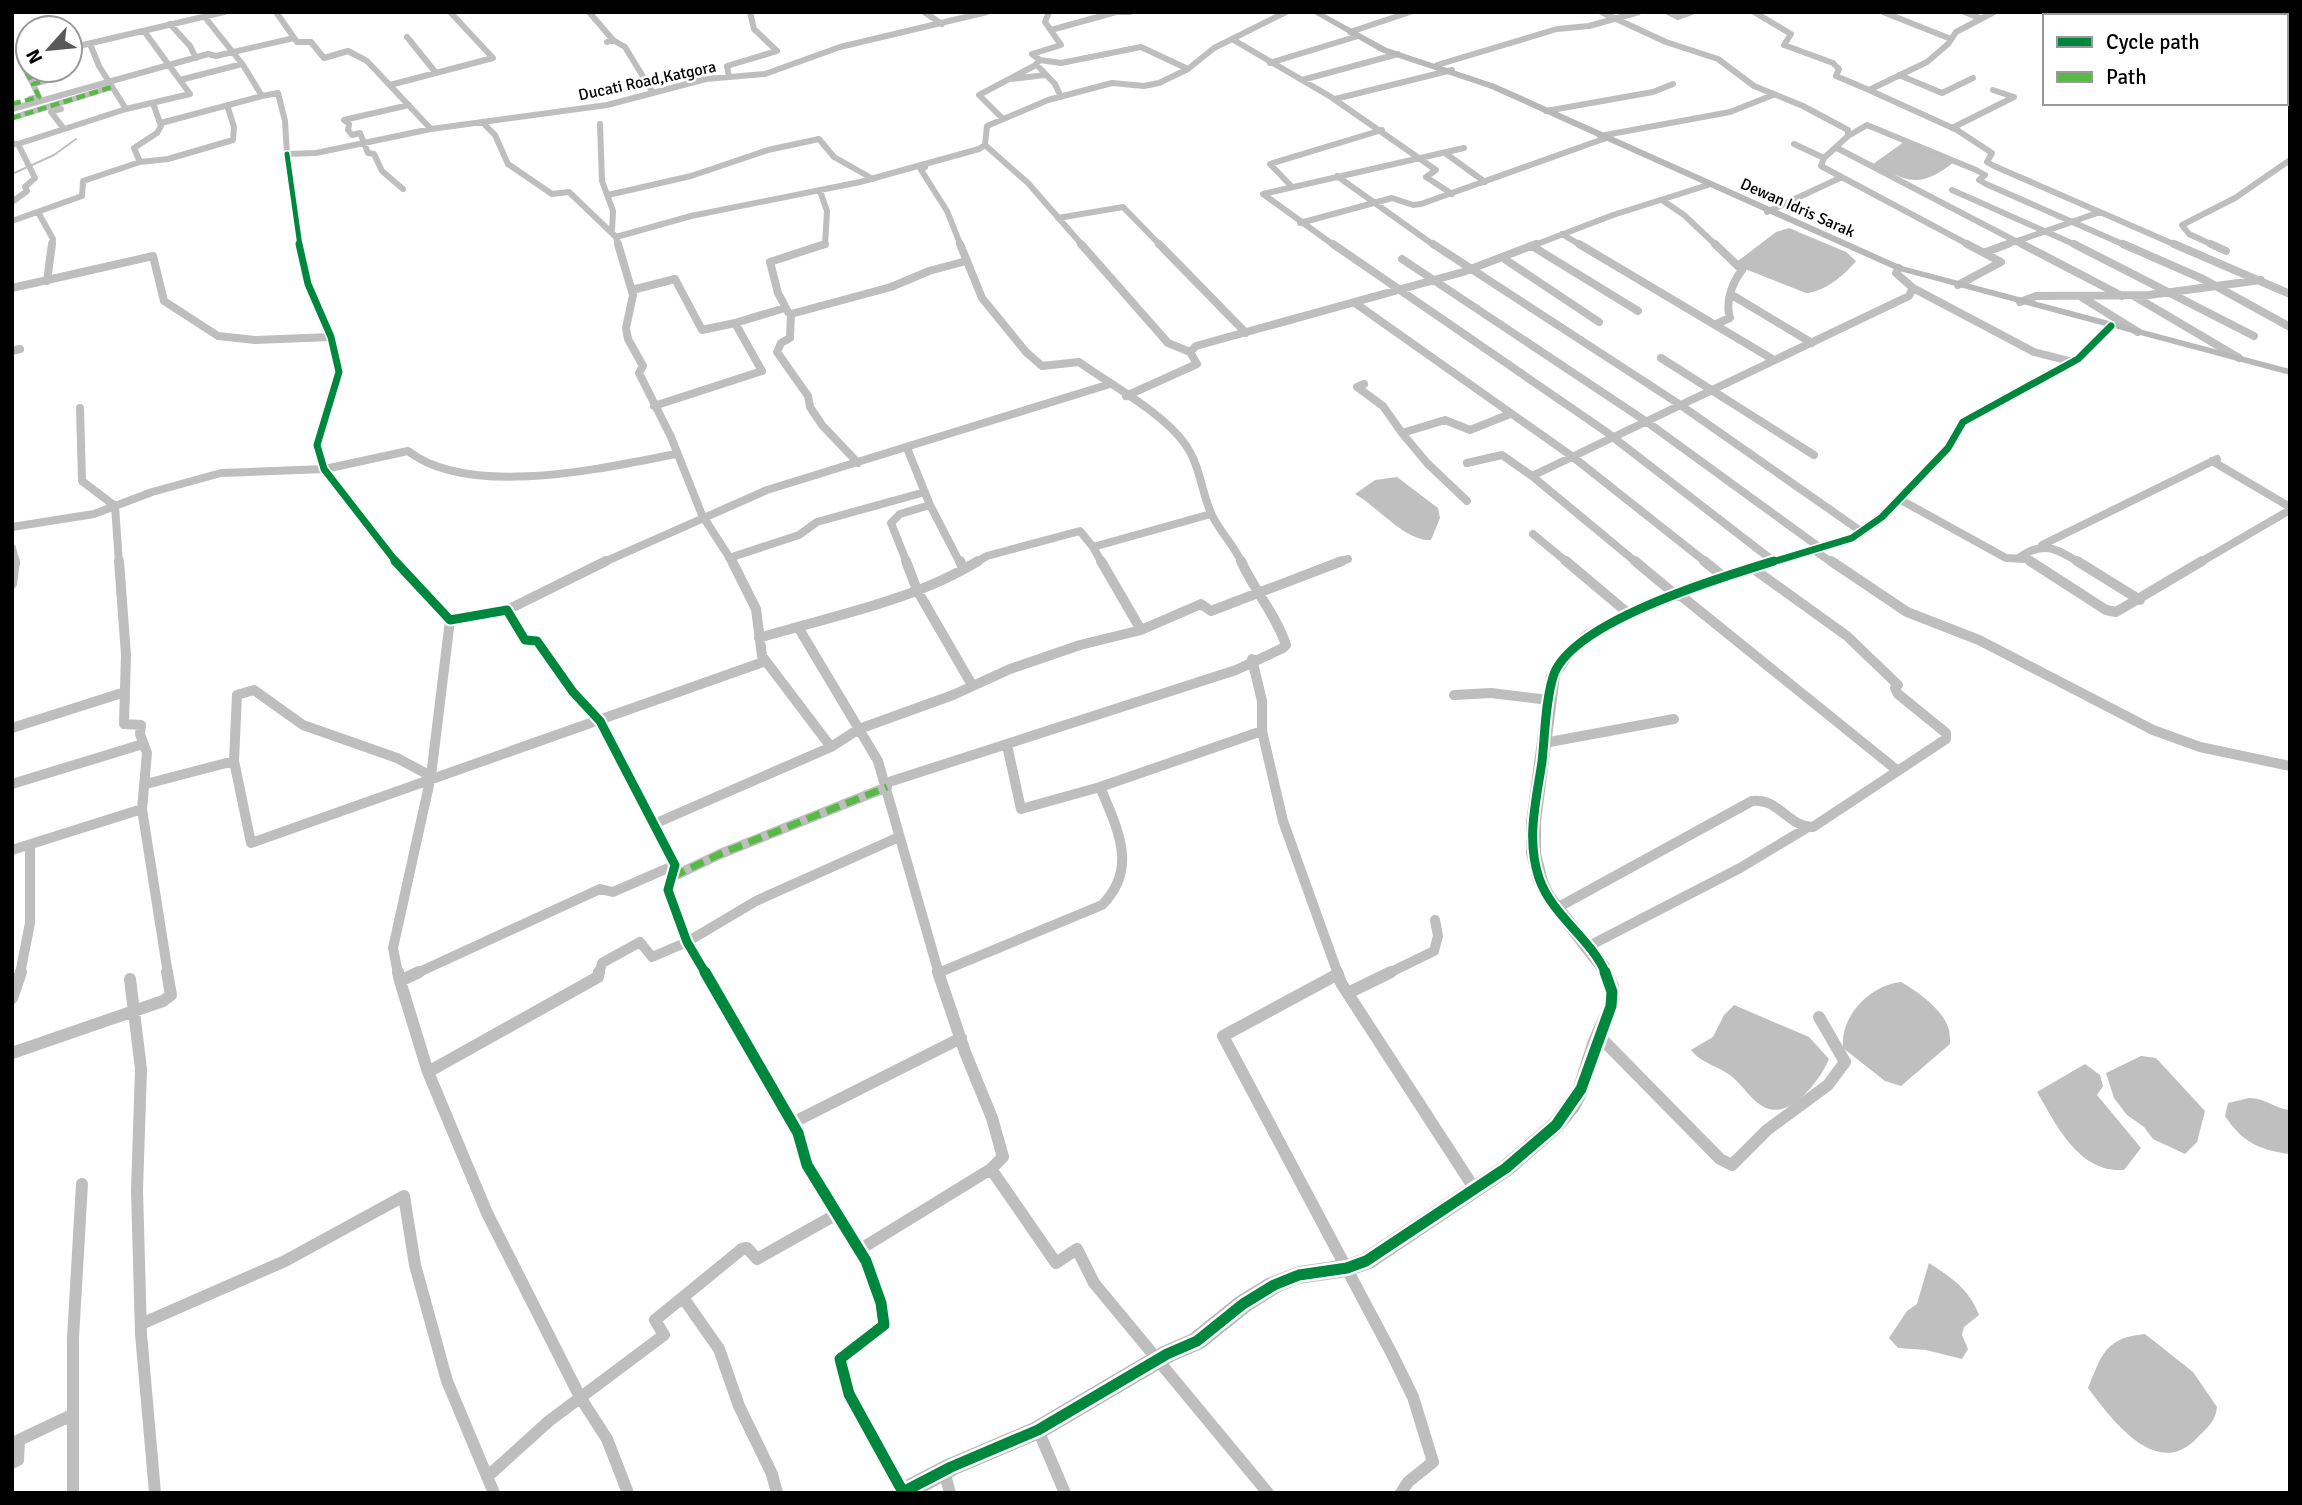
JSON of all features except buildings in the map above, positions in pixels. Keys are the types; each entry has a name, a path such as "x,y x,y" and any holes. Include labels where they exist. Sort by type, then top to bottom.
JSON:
{"street":[{"path":"84,45 170,24 192,15 204,16 224,12"},
{"path":"276,12 297,42 311,42 324,58 352,51 373,68 431,129"},
{"path":"390,85 493,58 456,22 450,12"},
{"path":"598,12 590,13 610,41 625,47 653,93"},
{"path":"729,77 727,66 776,51 754,29 750,12"},
{"path":"924,12 942,24"},
{"name":"Ducati Road,Katgora","path":"287,154 309,154 363,145 431,129 607,106 706,79 765,74 840,47 987,12"},
{"path":"1049,12 1045,22 1060,45 1032,54 1045,75 1058,88 1061,97"},
{"path":"1051,30 1117,12 1130,12"},
{"path":"985,145 987,126 1061,97 1112,82 1153,85 1188,68 1232,39 1286,12"},
{"name":"Dewan Idris Sarak","path":"1315,12 1398,54 1452,70 1899,268 2290,372"},
{"path":"1270,63 1410,12"},
{"path":"1601,12 1667,42 1718,59 1754,86 1850,132"},
{"path":"1437,65 1557,29 1616,19 1639,12"},
{"path":"1668,12 1678,17 1692,12"},
{"path":"1754,12 1791,34 1784,45 1833,63 1839,69 1836,76 1952,128 1992,153 1987,162 2290,293"},
{"path":"1883,12 1951,39"},
{"path":"1964,12 1980,18"},
{"path":"1868,90 1927,62 1956,32 1994,12"},
{"path":"204,16 242,64 262,96"},
{"path":"170,24 190,46 196,58"},
{"path":"12,202 27,191 25,187 34,178 15,144 126,108 190,94 157,45 144,31"},
{"path":"407,37 436,73"},
{"path":"64,130 51,112 168,64 294,38"},
{"path":"1232,39 1335,99 1382,131 1436,170 1426,177 1452,194"},
{"path":"90,44 126,108"},
{"path":"1003,119 979,95 1000,86 1008,78 1038,62 1061,63 1140,47 1188,68"},
{"path":"1302,80 1398,54"},
{"path":"180,80 242,64"},
{"path":"1335,99 1452,70"},
{"path":"1008,78 1017,80 1045,75"},
{"path":"1899,75 1942,93 1973,78"},
{"path":"12,106 40,97 33,84"},
{"path":"1546,111 1653,92 1673,84"},
{"path":"12,106 112,87"},
{"path":"12,118 112,87"},
{"path":"1952,128 2014,99 1993,90"},
{"path":"161,123 278,93 285,121 288,173 297,213 296,230 308,284 331,337 339,372 317,445 325,469 398,565 450,620"},
{"path":"1300,223 1396,198 1417,204 1452,194 1603,137 1730,112 1773,95"},
{"path":"141,162 134,148 157,133 161,123 153,103"},
{"path":"12,221 82,196 83,180 141,162 168,159 233,140 234,127 227,105"},
{"path":"403,189 382,171 374,154 368,153 363,145 360,133 352,135 348,130 349,124 344,120 409,105"},
{"path":"482,122 495,135 508,164 552,194 569,192 614,233 925,167 985,145"},
{"path":"600,124 603,181 613,211 614,233 632,290 626,328 628,339 643,366 639,373 702,515 730,558 756,609 766,661 831,747"},
{"path":"1958,285 2001,262 1821,166 1824,158 1838,148 1850,132 1867,125 1976,170 1984,175 1979,180 1986,184 2203,279 2211,286 2290,327"},
{"path":"1292,187 1270,163 1382,131"},
{"path":"608,195 691,176 768,150 819,139 834,157 873,179"},
{"path":"1794,144 1824,158"},
{"path":"985,145 1028,183 1168,343 1190,352 1197,364 1126,396"},
{"path":"1464,148 1263,194 1300,223 1613,437 1772,560"},
{"path":"1838,148 2122,296"},
{"path":"1445,153 1485,182"},
{"path":"2225,251 2189,234 2182,225 2235,198 2290,160"},
{"path":"672,877 720,854 887,785 1236,670 1252,660 1283,650 1286,645 1282,633 1257,596 1235,548 1211,514 1202,478 1185,444 1167,425 1079,362 1038,364 982,299 947,211 921,170 925,167"},
{"path":"1337,176 1469,270 1679,404 1862,531"},
{"path":"1768,212 1842,177"},
{"path":"1190,352 1196,346 1469,270 1562,234 1708,185"},
{"path":"1952,190 2174,293 2255,336"},
{"path":"820,191 827,211 825,246 770,262 785,308 791,314 790,338 781,343 777,352 807,396 810,407 822,425 858,463"},
{"path":"1662,200 1684,215 1742,270 1735,279 1727,308 1730,318 1716,324"},
{"path":"1058,218 1123,206 1245,333"},
{"path":"38,212 53,239 47,281"},
{"path":"1986,252 2099,212"},
{"path":"1562,234 1774,360"},
{"path":"1532,246 1638,311"},
{"path":"12,288 153,256 164,301 218,336 255,340 331,337"},
{"path":"1503,258 1599,321"},
{"path":"1402,259 1647,422 1907,612 2015,658 2153,730 2200,747 2290,766"},
{"path":"791,314 845,301 929,271 966,261"},
{"path":"1899,268 1896,273 1900,280 1913,288 2034,352 2073,362"},
{"path":"632,290 675,279 702,330 785,308"},
{"path":"2020,302 2036,296 2133,296 2174,293 2261,280"},
{"path":"1532,476 1909,296 1913,288"},
{"path":"1732,295 1812,343"},
{"path":"2133,296 2242,360"},
{"path":"2082,297 2142,334"},
{"path":"1355,303 1573,457 1724,577"},
{"path":"654,406 762,371 735,323"},
{"path":"508,610 525,640 537,641 573,692 600,721 676,865 668,890 687,942 792,1123 805,1163 859,1250 884,1306 884,1325 840,1359 840,1377 895,1470 902,1492 1038,1430 1197,1341 1243,1304 1274,1286 1299,1276 1348,1268 1366,1261 1506,1168 1550,1130 1573,1105 1612,1002 1611,985 1587,947 1555,909 1536,869 1532,845 1532,816 1553,675 1570,651 1589,634 1629,614 1751,567 1852,538 1899,499 1948,448 1963,422 2073,362 2111,326"},
{"path":"1661,358 1815,455"},
{"path":"1364,383 1357,387 1383,406 1427,463 1467,501"},
{"path":"450,620 508,610 702,515 767,490 1111,384"},
{"path":"12,1053 163,1001 171,995 142,809 147,753 140,734 141,725 124,724 126,655 115,506 82,481 80,408"},
{"path":"1402,433 1445,420 1471,430 1510,414"},
{"path":"907,448 930,505 963,568"},
{"path":"12,527 81,517 221,472 325,469 408,451 425,464 486,475 564,475 677,454"},
{"path":"1467,463 1496,454 1507,454 1793,689 1899,771"},
{"path":"1899,499 2006,558 2026,559 2106,610 2116,612 2290,509 2215,460 2019,558"},
{"path":"730,558 799,535 817,522 863,507 925,492"},
{"path":"930,505 900,514 891,523 916,590 972,685"},
{"path":"1093,547 1167,524 1211,514"},
{"path":"760,638 952,577 987,556 1080,531 1093,547 1141,630"},
{"path":"1533,534 1629,614"},
{"path":"2042,545 2053,547 2140,600"},
{"path":"12,548 16,565 12,584"},
{"path":"654,824 797,758 831,747 859,729 953,695 972,685 1080,645 1141,630 1201,604 1211,611 1257,596 1348,559"},
{"path":"1587,947 1740,868 1899,771 1946,738 1946,733 1898,694 1895,688 1898,685 1865,653 1751,567"},
{"path":"450,620 431,776 393,948 400,981 428,1072 487,1213 580,1397 607,1439 628,1493"},
{"path":"798,627 859,729 869,740 887,785 938,973 983,1101 1001,1137 1003,1157 991,1169 859,1250"},
{"path":"1252,660 1262,701 1262,731 1283,821 1338,974 1474,1188"},
{"path":"431,776 413,762 303,726 272,707 254,690 237,695 234,761 251,843 431,776 600,721 766,661"},
{"path":"12,728 125,692"},
{"path":"1454,695 1490,693 1549,700"},
{"path":"1544,743 1674,719"},
{"path":"1007,745 1021,809 1100,787 1262,731"},
{"path":"12,784 144,744"},
{"path":"146,784 234,761"},
{"path":"938,973 1102,905 1119,888 1124,876 1121,845 1100,787"},
{"path":"1555,909 1585,888 1678,842 1722,815 1759,800 1770,803 1805,829"},
{"path":"12,850 142,809"},
{"path":"428,1072 598,977 602,963 640,942 652,957 687,942 756,901 899,837"},
{"path":"12,998 23,966 32,880 30,845"},
{"path":"400,981 600,889 613,892 676,865"},
{"path":"1348,993 1434,951 1437,946 1438,927 1435,920"},
{"path":"1338,974 1223,1036 1266,1121 1348,1268 1413,1397 1433,1462 1408,1482 1401,1493"},
{"path":"130,979 141,1069 136,1190 141,1324 155,1493"},
{"path":"1598,1034 1720,1159 1732,1166 1745,1156 1766,1130 1802,1108 1836,1077 1845,1062 1819,1017"},
{"path":"792,1123 961,1038"},
{"path":"991,1169 1056,1263 1077,1249 1094,1283 1268,1493"},
{"path":"73,1493 72,1338 82,1184"},
{"path":"141,1324 285,1261 404,1195 415,1265 447,1381 494,1493"},
{"path":"487,1476 580,1397 664,1335 655,1320 742,1249 747,1248 757,1259 837,1214"},
{"path":"684,1299 719,1349 738,1406 772,1474 773,1491"},
{"path":"12,1463 18,1460 19,1440 72,1415"},
{"path":"1038,1430 1056,1478 1065,1493"},
{"path":"944,1471 950,1493"}],"shaded area":[{"path":"1904,142 1954,162 1932,176 1914,180 1873,164"},
{"path":"1789,228 1846,252 1856,261 1834,282 1820,290 1806,293 1745,269 1738,261 1776,232"},
{"path":"1397,477 1438,508 1440,518 1431,540 1402,530 1355,494 1375,480"},
{"path":"1901,982 1935,1007 1949,1029 1950,1044 1901,1086 1885,1081 1843,1048 1843,1036 1852,1013 1860,1004 1879,989"},
{"path":"1734,1005 1809,1037 1829,1059 1813,1085 1788,1107 1778,1110 1763,1107 1731,1076 1691,1050 1713,1037 1724,1015"},
{"path":"2141,1056 2156,1058 2205,1111 2197,1142 2185,1154 2153,1139 2144,1127 2127,1115 2114,1098 2106,1073"},
{"path":"2085,1064 2100,1075 2103,1086 2097,1095 2141,1148 2124,1170 2108,1169 2082,1156 2061,1132 2037,1092"},
{"path":"2249,1098 2290,1110 2290,1154 2260,1147 2231,1125 2225,1116 2228,1103"},
{"path":"1929,1263 1965,1291 1979,1315 1964,1327 1962,1335 1968,1349 1962,1359 1926,1350 1898,1348 1889,1338 1907,1311 1917,1304"},
{"path":"2145,1334 2193,1372 2217,1407 2210,1424 2182,1450 2166,1453 2151,1450 2136,1441 2122,1429 2088,1388 2102,1357 2113,1344 2121,1339"}],"waterway":[{"path":"12,174 54,155 76,139"}],"marked path":[{"path":"12,104 39,97 33,84"},
{"path":"12,118 112,87"},
{"path":"672,877 720,854 887,787"}],"cycle path":[{"path":"287,154 288,173 297,213 296,230 308,284 331,337 339,372 317,445 324,469 398,565 450,620 507,610 525,640 537,641 573,692 600,721 675,865 668,890 687,942 798,1133 807,1165 866,1261 875,1282 884,1325 840,1359 849,1394 903,1492"},
{"path":"901,1493 951,1467 1038,1430 1167,1354 1197,1341 1243,1304 1274,1285 1299,1275 1347,1268 1366,1261 1477,1189 1533,1147 1556,1125 1581,1089 1596,1040 1611,1006 1612,992 1604,968 1549,897 1535,864 1533,822 1553,675 1570,651 1589,634 1617,619 1729,575 1852,538 1882,517 1948,448 1963,422 2078,359 2111,326"}]}
